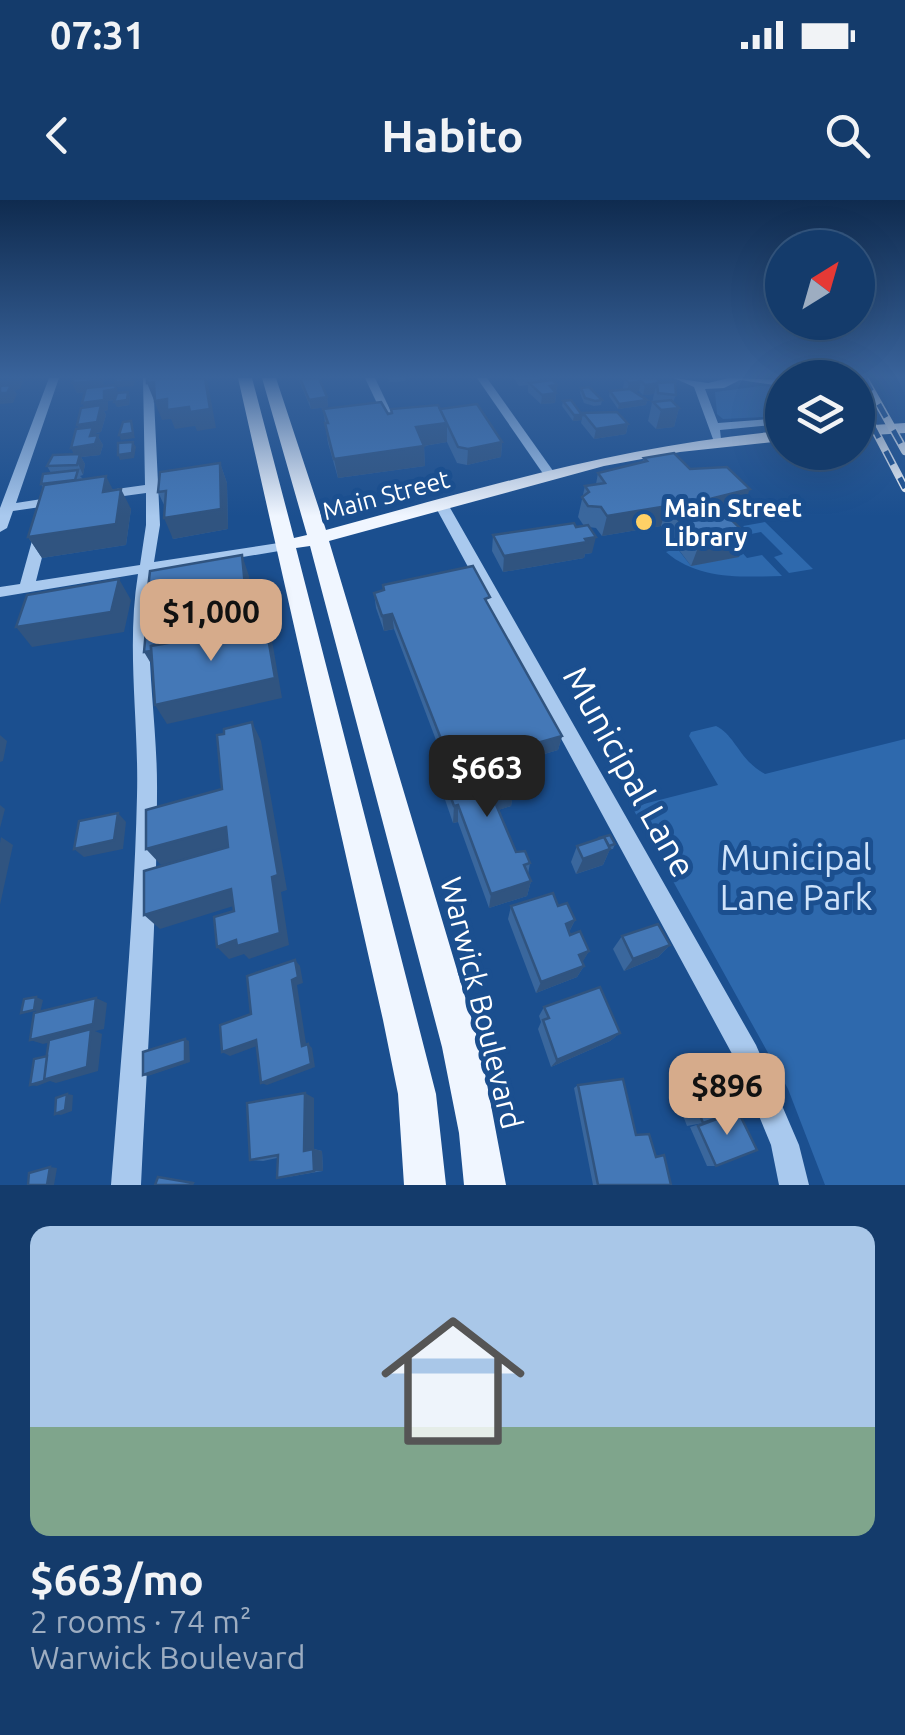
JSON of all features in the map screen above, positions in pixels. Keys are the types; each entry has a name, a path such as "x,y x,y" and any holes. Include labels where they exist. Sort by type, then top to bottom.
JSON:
{"main road":[{"path":"256,424 401,1020 417,1094 426,1185"},
{"name":"Warwick Boulevard","path":"283,424 462,1047 485,1185"},
{"path":"875,430 905,428"},
{"name":"Main Street","path":"285,546 550,474 716,435 765,436"}],"street":[{"path":"4,516 37,424"},
{"path":"126,1185 147,830 148,758 141,657 142,595 153,525 149,424"},
{"path":"515,424 550,474"},
{"path":"712,424 716,435 765,424"},
{"path":"94,496 151,488"},
{"path":"4,516 76,498"},
{"name":"Municipal Lane","path":"442,506 739,1039 785,1145 794,1185"},
{"path":"4,516 48,508 27,587"},
{"name":"Main Street","path":"0,592 285,546"}],"green space":[{"path":"765,522 813,569 789,573 774,557 783,554 761,532 751,534 743,526"},
{"path":"731,540 747,558 762,555 782,576 706,572 692,568 666,552 677,548 691,566"},
{"name":"Municipal Lane Park","path":"716,726 765,774 905,739 905,1185 825,1185 788,1089 632,807 718,785 689,736 691,732"}],"building":[{"path":"122,424 131,424 133,433 119,435"},
{"path":"325,424 440,424 416,427 424,446 334,459"},
{"path":"447,424 490,424 502,442 468,449 458,447"},
{"path":"592,424 628,424 596,429"},
{"path":"93,427 90,436 98,435 95,444 71,448 76,429"},
{"path":"133,442 132,453 118,455 118,443"},
{"path":"674,453 690,469 727,467 750,489 710,499 748,536 699,545 667,506 607,516 601,507 588,506 582,497 589,492 585,486 605,483 598,473"},
{"path":"80,454 77,465 47,466 53,455"},
{"path":"220,463 221,509 164,518 166,491 158,492 160,472"},
{"path":"78,470 75,480 41,484 43,474"},
{"path":"106,476 103,492 121,489 116,524 28,537 44,485"},
{"path":"574,523 576,527 588,525 596,537 585,539 587,542 504,556 493,535"},
{"path":"242,555 246,597 145,614 150,571"},
{"path":"473,566 490,597 485,599 562,736 452,767 392,614 382,616 374,593 384,590 383,585"},
{"path":"119,579 111,612 16,627 27,595"},
{"path":"261,600 268,630 266,626 151,646 151,651 144,652 147,619"},
{"path":"266,626 275,678 155,705 151,646"},
{"path":"252,722 278,875 272,877 280,933 237,946 236,940 217,947 214,917 234,911 231,889 144,915 144,871 228,847 226,827 146,849 146,810 222,789 217,735 224,734 224,729"},
{"path":"498,753 514,789 492,795 516,852 525,851 530,863 524,865 531,881 491,894 441,770"},
{"path":"118,813 114,840 74,849 79,821"},
{"path":"610,835 615,844 609,846 604,837 599,839 599,838"},
{"path":"604,837 610,849 583,859 577,846"},
{"path":"553,893 558,906 567,903 575,920 566,924 570,935 580,931 589,951 579,955 584,966 541,982 511,906"},
{"path":"658,924 670,945 633,959 622,936"},
{"path":"295,960 298,977 292,980 302,1046 308,1044 311,1064 261,1083 256,1040 222,1052 220,1025 251,1014 247,976"},
{"path":"600,987 620,1033 557,1060 543,1020 549,1018 544,1007"},
{"path":"36,997 34,1010 21,1013 24,999"},
{"path":"96,998 93,1024 30,1040 34,1013"},
{"path":"91,1029 87,1067 43,1080 49,1040"},
{"path":"185,1039 185,1061 143,1075 143,1052"},
{"path":"47,1056 44,1081 30,1085 34,1059"},
{"path":"623,1079 636,1135 649,1134 656,1157 664,1155 671,1185 598,1185 578,1085"},
{"path":"733,1082 746,1108 703,1123 692,1095"},
{"path":"305,1093 304,1151 313,1149 314,1171 277,1178 278,1155 250,1160 247,1103"},
{"path":"67,1094 65,1110 55,1114 56,1098"},
{"path":"738,1111 757,1150 716,1166 698,1126"},
{"path":"50,1167 47,1185 28,1185 29,1173"},
{"path":"158,1177 193,1183 155,1185"}],"railway":[{"path":"890,424 905,451"},
{"path":"875,431 905,488"}],"place":[{"name":"Main Street Library","path":"644,522"}]}
